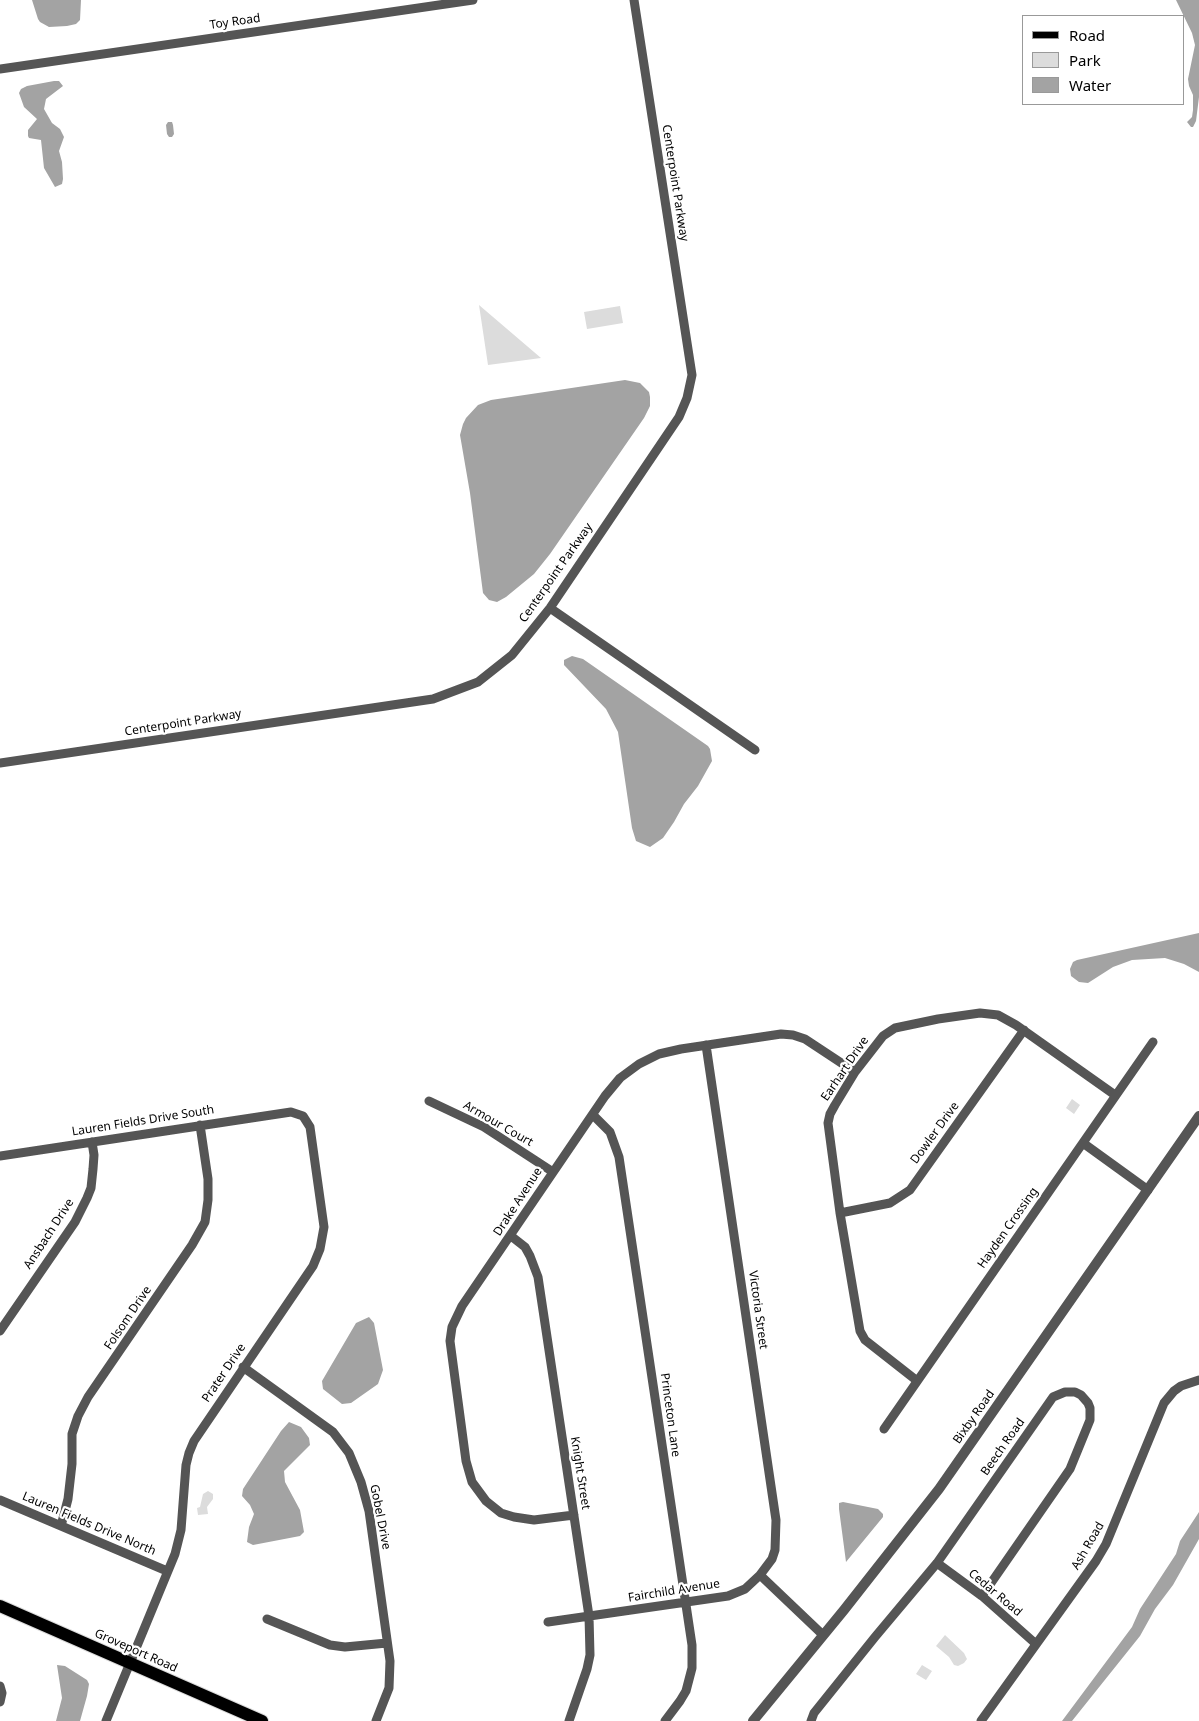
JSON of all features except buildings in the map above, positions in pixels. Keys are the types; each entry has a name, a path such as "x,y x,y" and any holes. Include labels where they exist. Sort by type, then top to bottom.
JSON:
{"main road":[{"name":"Groveport Road","path":"0,1606 262,1721"}],"street":[{"name":"Toy Road","path":"0,69 473,0"},
{"name":"Centerpoint Parkway","path":"0,763 433,699 470,687 487,676 512,654 550,608 679,417 687,398 692,375 634,0"},
{"path":"550,608 756,750"},
{"name":"Earhart Drive","path":"916,1380 865,1340 860,1331 840,1213 828,1123 830,1114 855,1072 888,1031 902,1026 980,1013 998,1015 1024,1030 1115,1095"},
{"name":"Dowler Drive","path":"840,1213 890,1203 910,1190 1024,1030"},
{"name":"Drake Avenue","path":"574,1515 534,1520 514,1518 501,1513 486,1501 472,1482 466,1461 450,1341 452,1327 462,1306 593,1114 620,1078 639,1064 659,1054 781,1034 805,1039 855,1072"},
{"name":"Hayden Crossing","path":"884,1429 916,1380 1153,1042"},
{"name":"Victoria Street","path":"706,1045 776,1520 775,1550 772,1559 760,1575"},
{"name":"Armour Court","path":"429,1101 484,1127 553,1172"},
{"name":"Lauren Fields Drive South","path":"0,1156 290,1112"},
{"name":"Prater Drive","path":"106,1721 175,1554 181,1530 188,1453 200,1430 313,1266 320,1249 324,1227 310,1127 303,1116 290,1112"},
{"name":"Princeton Lane","path":"593,1114 610,1132 619,1157 692,1645 692,1668 686,1691 665,1721"},
{"name":"Bixby Road","path":"753,1721 939,1489 1199,1116"},
{"name":"Folsom Drive","path":"61,1526 68,1499 72,1464 72,1434 78,1416 88,1397 192,1246 205,1222 208,1179 200,1125"},
{"name":"Ansbach Drive","path":"0,1331 75,1222 87,1198 91,1188 93,1169 94,1155 92,1142"},
{"path":"1083,1143 1148,1190"},
{"name":"Knight Street","path":"511,1236 525,1247 538,1276 590,1616 590,1655 569,1721"},
{"name":"Gobel Drive","path":"243,1366 333,1432 349,1453 356,1467 366,1497 390,1661 389,1688 376,1721"},
{"name":"Ash Road","path":"981,1721 1096,1561 1106,1544 1164,1403 1180,1386 1199,1380"},
{"name":"Beech Road","path":"811,1721 814,1713 937,1562 1053,1397 1065,1392 1075,1392 1081,1395 1088,1403 1091,1414 1070,1469 982,1596"},
{"name":"Lauren Fields Drive North","path":"0,1500 168,1571"},
{"name":"Cedar Road","path":"937,1562 982,1596 1036,1644"},
{"path":"760,1575 823,1635"},
{"name":"Fairchild Avenue","path":"548,1622 728,1596 745,1589 760,1575"},
{"path":"267,1619 314,1639 345,1648 387,1643"},
{"path":"0,1686 2,1693 0,1702"}],"green space":[{"path":"479,305 541,358 488,365"},
{"path":"620,306 623,323 587,329 584,312"},
{"path":"1072,1099 1080,1105 1074,1114 1066,1108"},
{"path":"208,1491 213,1494 213,1499 207,1507 208,1514 198,1515 197,1508 200,1507 203,1494"},
{"path":"945,1635 964,1653 967,1659 964,1663 958,1666 954,1665 949,1657 936,1646"},
{"path":"922,1665 932,1671 926,1680 916,1674"}],"water":[{"path":"32,0 81,0 80,20 76,24 49,27 38,19"},
{"path":"1176,0 1199,0 1199,97 1196,121 1193,127 1187,122 1192,117 1193,110 1193,95 1188,79 1195,45 1192,33"},
{"path":"59,81 63,86 46,99 44,109 52,123 60,129 64,137 59,151 63,179 62,184 55,187 44,168 41,140 29,138 28,136 28,130 37,119 24,107 19,93 21,89 27,86"},
{"path":"168,122 172,122 173,125 174,134 172,137 169,137 167,134 166,125"},
{"path":"625,380 640,383 649,392 650,406 644,418 550,554 534,574 506,597 497,602 489,600 483,593 470,493 460,435 466,418 478,405 491,400"},
{"path":"572,656 583,659 710,749 712,761 698,786 684,804 663,838 650,847 636,841 632,828 618,732 606,709 564,665 564,660"},
{"path":"1199,933 1199,972 1184,964 1165,958 1132,960 1113,967 1088,983 1079,982 1071,976 1070,969 1073,962 1077,960"},
{"path":"369,1317 374,1323 383,1370 378,1384 351,1403 342,1404 323,1389 322,1381 356,1323"},
{"path":"289,1422 301,1427 309,1438 310,1445 284,1471 285,1482 300,1510 304,1532 300,1536 253,1545 247,1542 249,1527 254,1514 250,1505 242,1496 243,1489 281,1431"},
{"path":"843,1502 878,1509 883,1514 883,1517 846,1562 839,1509 839,1503"},
{"path":"1199,1512 1199,1539 1173,1585 1155,1609 1140,1636 1072,1721 1062,1721 1132,1627 1140,1609 1176,1554 1180,1541"},
{"path":"57,1665 65,1666 87,1680 89,1684 80,1721 56,1721 62,1698"}]}
